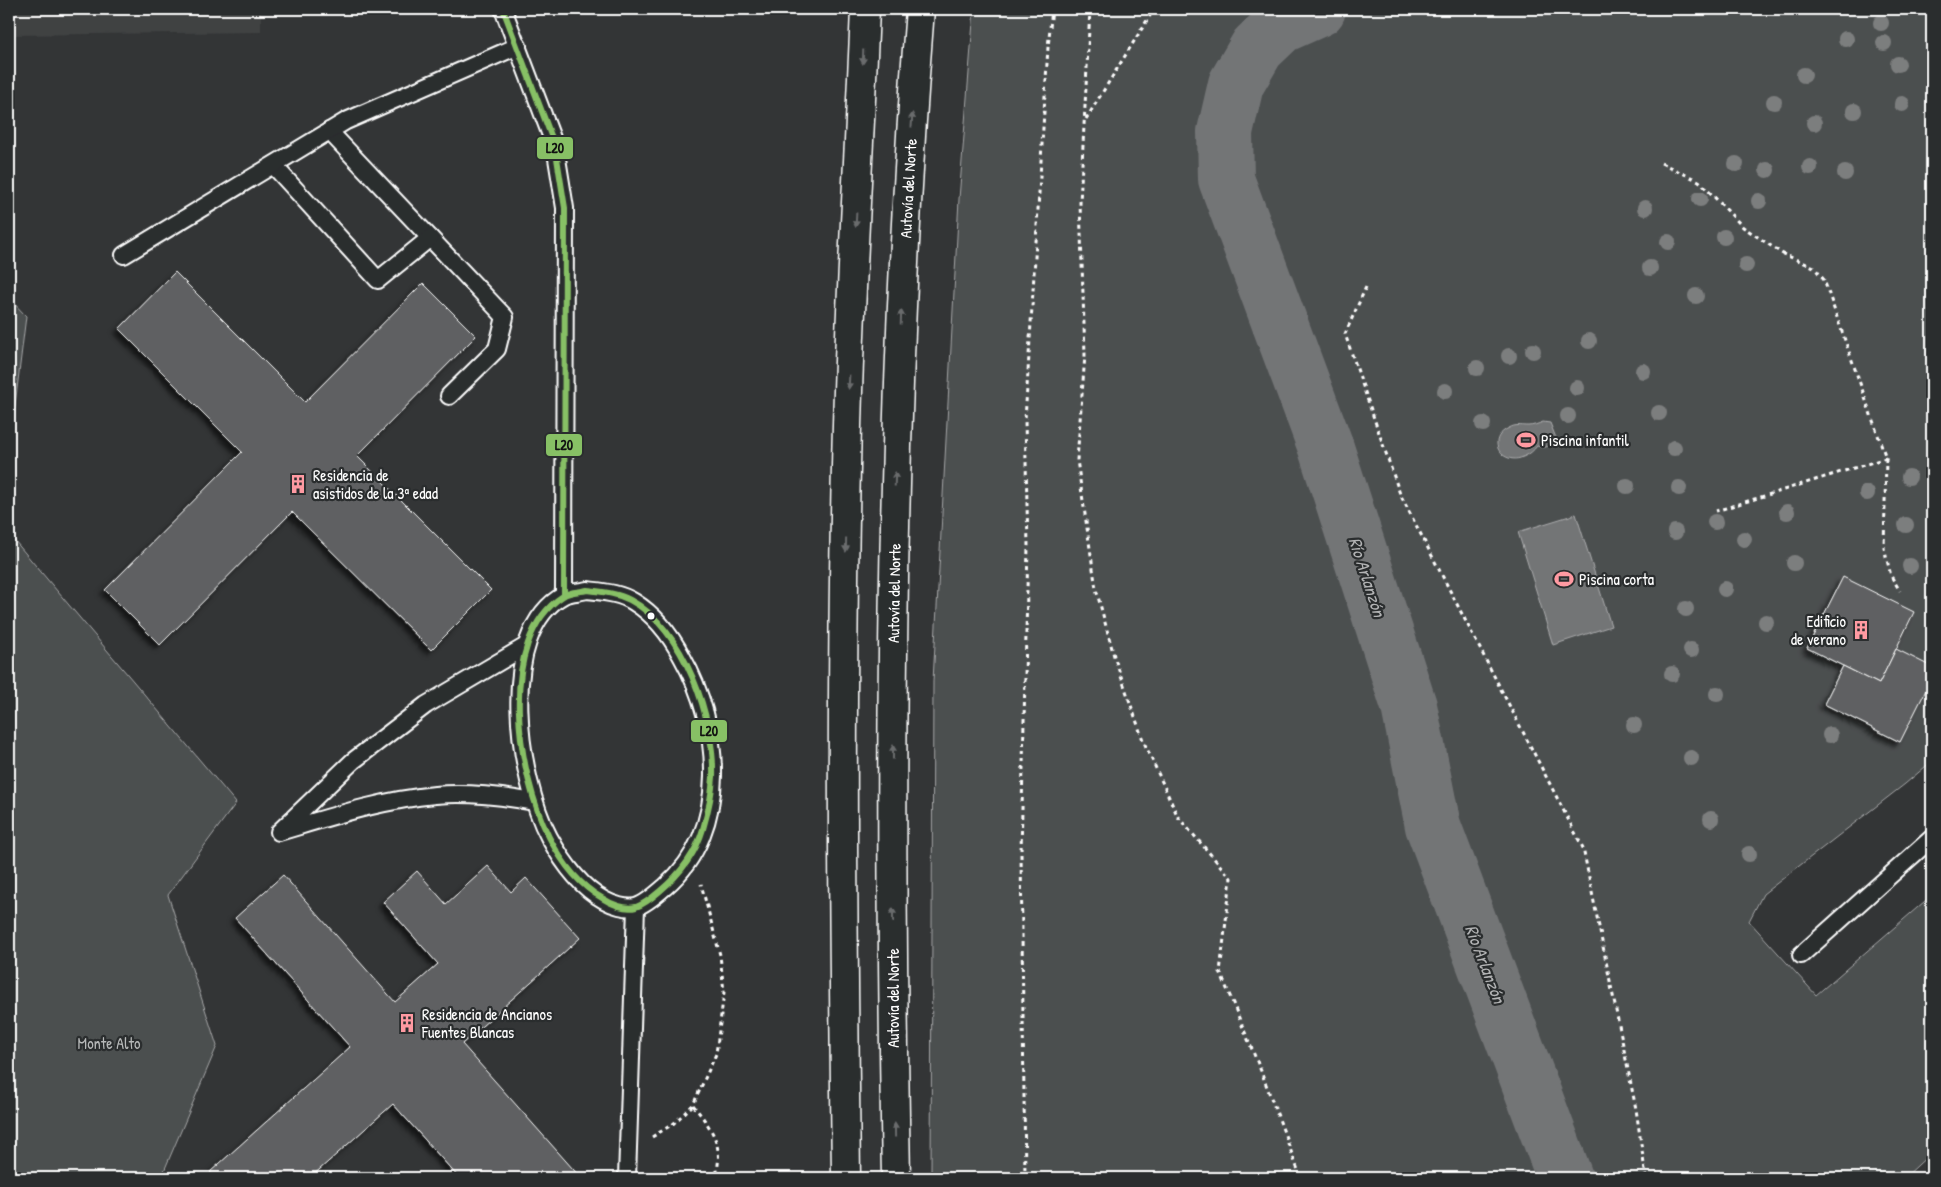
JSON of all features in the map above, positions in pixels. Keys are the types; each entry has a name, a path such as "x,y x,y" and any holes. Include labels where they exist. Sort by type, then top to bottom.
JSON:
{"highway":[{"path":"846,1178 843,925 848,390 865,9"},
{"name":"Autovía del Norte","path":"896,1178 893,1014 894,488 904,247 920,9"}],"lane":[{"path":"503,9 555,146 565,208 564,594"},
{"path":"124,256 355,117 518,46"},
{"path":"329,131 505,318 497,349 449,396"},
{"path":"274,166 378,280 430,238"},
{"path":"588,590 612,593 634,602 656,620 676,646 693,676 706,713 713,747 713,786 706,822 692,855 675,879 656,895 636,907 614,905 592,893 570,870 549,837 534,802 525,766 520,724 519,691 526,646 533,629 545,611 564,594 588,590"},
{"path":"526,646 426,704 353,761 279,832 388,802 436,795 473,794 534,802"},
{"path":"1801,955 1932,838"},
{"path":"626,1178 636,907"}],"path":[{"path":"1025,1178 1022,853 1028,546 1025,420 1048,47 1052,9"},
{"path":"1090,9 1080,203 1085,355 1077,460 1096,589 1114,656 1143,740 1178,817 1231,878 1220,972 1261,1071 1301,1178"},
{"path":"1085,120 1154,9"},
{"path":"1660,163 1699,180 1743,227 1783,254 1814,266 1824,280 1886,458 1884,548 1891,576 1900,591"},
{"path":"1366,286 1345,334 1400,494 1583,848 1636,1109 1646,1178"},
{"path":"1716,511 1886,458"},
{"path":"628,1151 674,1124 693,1104 716,1054 724,992 720,955 692,855"},
{"path":"693,1104 712,1130 719,1150 716,1178"}],"shaded area":[{"path":"9,9 261,9 261,32 9,35"},
{"name":"Piscina infantil","path":"1543,422 1550,423 1556,438 1550,445 1546,447 1537,446 1529,454 1517,459 1504,456 1499,451 1497,445 1501,433 1516,426 1532,426"},
{"name":"Piscina corta","path":"1576,514 1611,626 1553,645 1518,532"}],"green space":[{"path":"974,9 1932,9 1932,761 1763,894 1749,921 1816,995 1932,895 1932,1152 1904,1178 931,1178 933,681 959,199"},
{"path":"9,298 26,316 9,454"},
{"name":"Monte Alto","path":"9,534 236,803 168,895 217,1046 161,1178 9,1178"}],"building":[{"name":"Residencia de asistidos de la 3ª edad","path":"175,272 305,402 423,283 476,336 357,456 491,590 431,650 292,512 160,645 105,590 242,452 119,329"},
{"name":"Edificio de verano","path":"1843,577 1914,612 1879,684 1807,648"},
{"path":"1896,649 1932,667 1932,678 1900,742 1824,704 1843,666 1879,684"},
{"name":"Residencia de Ancianos Fuentes Blancas","path":"488,866 511,892 526,878 580,938 462,1044 581,1178 459,1178 393,1104 310,1178 216,1178 210,1172 350,1047 235,918 283,875 395,1002 438,964 383,902 417,871 446,904"}],"waterway":[{"name":"Río Arlanzón","path":"1318,9 1280,26 1257,48 1236,84 1225,132 1226,179 1325,445 1409,706 1433,826 1565,1178"}],"transit line":[{"name":"L20","path":"503,9 555,146 565,208 564,594"},
{"name":"L20","path":"587,590 615,594 630,600 649,613 666,631 681,653 702,703 712,754 713,777 711,797 703,829 696,847 680,871 667,885 646,902 632,908 614,904 594,893 571,872 559,855 538,811 522,746 519,710 521,676 528,644 542,616 563,596 572,592 587,590"}],"place":[{"name":"Piscina infantil","path":"1526,440"},
{"name":"Residencia de asistidos de la 3ª edad","path":"298,484"},
{"name":"Piscina corta","path":"1564,579"},
{"name":"Edificio de verano","path":"1861,630"},
{"name":"Residencia de Ancianos Fuentes Blancas","path":"407,1023"}]}
